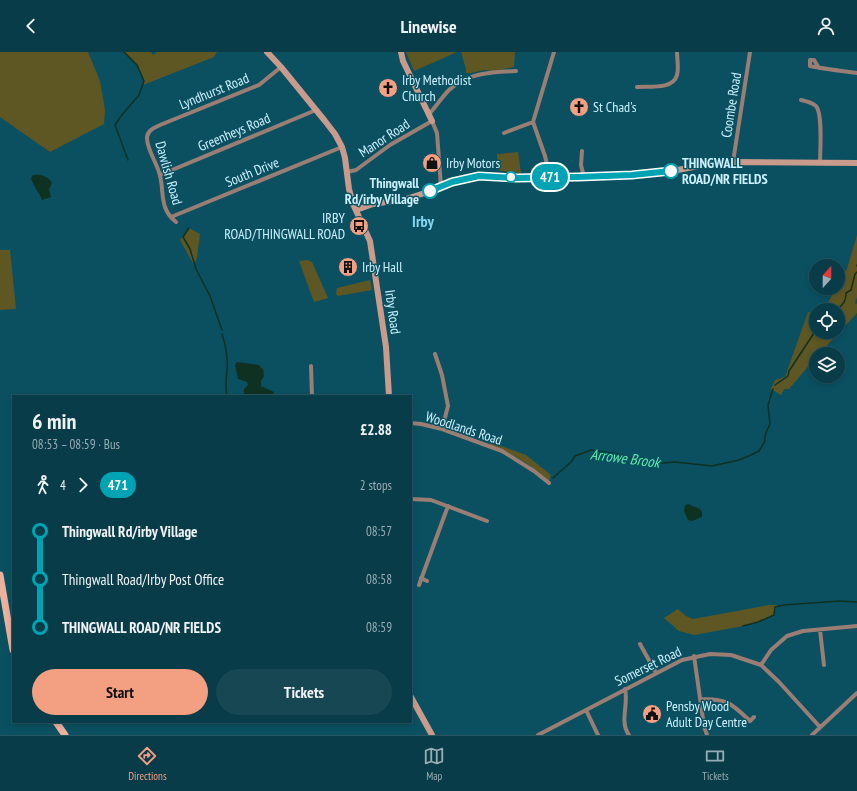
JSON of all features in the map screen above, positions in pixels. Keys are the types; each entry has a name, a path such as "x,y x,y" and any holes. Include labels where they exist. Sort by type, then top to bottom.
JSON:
{"main road":[{"path":"0,575 12,644"},
{"path":"57,723 65,735"}],"street":[{"name":"Irby Road","path":"267,52 281,66 335,134 342,147 353,204 370,241 386,347 388,395"},
{"path":"401,52 403,61 437,133 442,187"},
{"path":"550,177 533,122 554,52"},
{"path":"637,87 666,85 673,82 678,71 677,52"},
{"name":"Coombe Road","path":"733,162 750,52"},
{"name":"Lyndhurst Road","path":"151,129 259,85 281,66"},
{"path":"819,68 857,73"},
{"path":"429,114 448,91 466,78 516,71"},
{"path":"801,100 814,104 818,111 821,138 820,163"},
{"name":"Greenheys Road","path":"160,175 316,110"},
{"name":"Manor Road","path":"347,172 356,170 390,145 432,121"},
{"path":"504,133 533,122"},
{"name":"Dawlish Road","path":"151,129 147,138 160,175 161,194 166,209 176,222"},
{"name":"South Drive","path":"171,217 342,147"},
{"path":"582,151 581,165 584,177"},
{"path":"356,210 373,204 406,198 442,187 452,182 479,176 584,177 668,172 708,164 733,162 857,163"},
{"path":"435,354 442,375 448,406 442,429"},
{"path":"311,366 312,395"},
{"name":"Woodlands Road","path":"412,423 442,429 502,451 534,471 549,483"},
{"path":"412,499 431,500 487,521"},
{"path":"419,585 448,506"},
{"path":"421,578 427,580"},
{"path":"760,665 771,650 787,636 803,631 857,626"},
{"path":"820,630 824,664"},
{"path":"640,644 656,673"},
{"name":"Somerset Road","path":"538,735 682,660 694,656 710,654 731,655 760,665 779,682 820,727"},
{"path":"694,656 704,726 707,735"},
{"path":"625,689 628,697 625,704 625,725 629,735"},
{"path":"812,735 857,693"},
{"path":"412,699 432,735"},
{"path":"701,699 722,700 733,705 750,721 754,717"},
{"path":"586,710 598,735"}],"shaded area":[{"path":"0,52 88,52 100,81 105,110 104,124 50,152 0,117"},
{"path":"124,52 151,52 153,55 157,52 217,52 214,57 143,85 144,81 137,65"},
{"path":"406,52 457,52 414,71"},
{"path":"461,52 515,52 514,67 493,71 485,70 466,73"},
{"path":"518,152 521,173 501,171 497,169 497,154"},
{"path":"33,175 44,176 52,183 49,189 51,197 42,200 32,181 31,178"},
{"path":"189,228 200,234 197,257 194,265 180,240"},
{"path":"857,235 857,297 855,303 857,304 857,313 845,326 845,303 828,303 832,295 845,295 845,273"},
{"path":"0,250 10,250 16,309 0,310"},
{"path":"307,260 312,262 328,298 314,302 299,261"},
{"path":"370,280 372,290 338,296 336,294 337,288"},
{"path":"808,312 809,339 833,339 825,347 809,347 809,365 789,389 784,389 781,395 771,389 775,380 785,377"},
{"path":"237,362 259,365 263,369 264,376 261,381 261,386 274,392 273,395 244,394 244,389 248,385 247,382 238,379 235,365"},
{"path":"490,442 526,455 551,475 549,482 529,465 513,455 489,444"},
{"path":"688,504 700,509 702,512 702,517 692,521 688,520 684,511 685,505"},
{"path":"769,605 777,605 774,615 758,622 694,635 679,631 664,618 678,609 686,616 693,619"}],"waterway":[{"path":"124,52 137,65 144,81 139,95 115,125 128,160"},
{"path":"189,228 183,237 190,249 196,269 210,296 222,330"},
{"name":"Arrowe Brook","path":"844,303 846,293 851,290 855,274 857,272"},
{"path":"222,334 227,357 227,395"},
{"name":"Arrowe Brook","path":"775,385 788,376 789,371 810,339"},
{"name":"Arrowe Brook","path":"553,478 571,462 575,456 591,450 618,454 649,464 675,462 712,466 739,460 759,451 765,441 765,434 770,424 768,405 773,389"},
{"path":"743,626 758,622 774,615 775,607 784,605 839,601 857,602"}],"bus line":[{"name":"471","path":"430,191 452,182 479,176 516,178 578,177 632,175 671,171"}],"place":[{"name":"Irby Methodist Church","path":"388,88"},
{"name":"St Chad's","path":"579,107"},
{"name":"Irby Motors","path":"432,163"},
{"name":"THINGWALL ROAD/NR FIELDS","path":"671,171"},
{"name":"Thingwall Rd/irby Village","path":"430,191"},
{"name":"IRBY ROAD/THINGWALL ROAD","path":"359,226"},
{"name":"Irby Hall","path":"348,267"},
{"name":"Pensby Wood Adult Day Centre","path":"652,714"}],"district":[{"name":"Irby","path":"423,221"}]}
